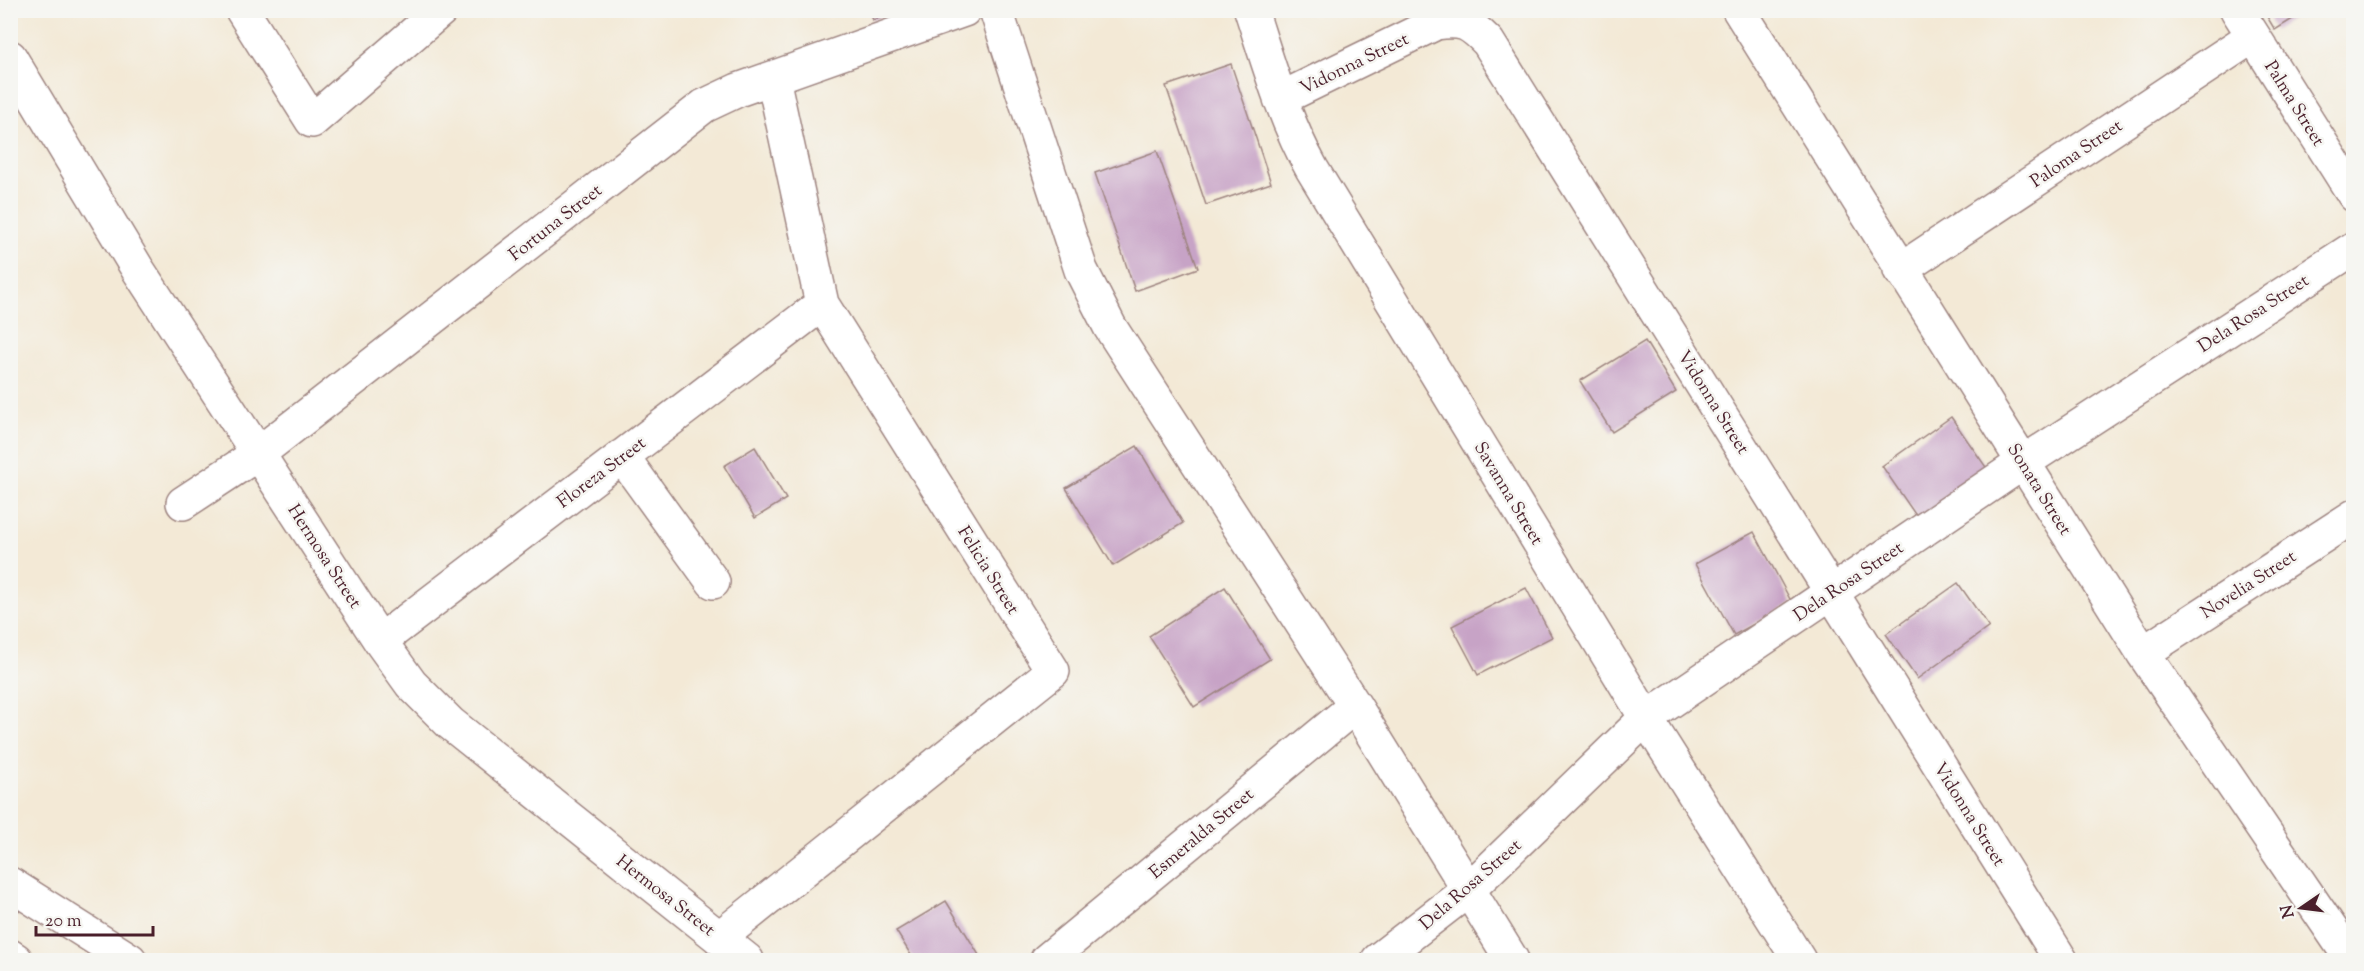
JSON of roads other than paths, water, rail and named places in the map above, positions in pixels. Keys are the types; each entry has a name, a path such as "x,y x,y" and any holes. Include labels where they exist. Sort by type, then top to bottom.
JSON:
{"street":[{"path":"242,10 312,121 441,10"},
{"name":"Fortuna Street","path":"183,503 259,453 704,106 773,78 964,10"},
{"path":"996,10 1081,270 1110,327 1354,706 1512,960"},
{"name":"Savanna Street","path":"1251,10 1295,139 1312,169 1646,718 1799,960"},
{"name":"Sonata Street","path":"1739,10 1900,270 2024,462 2143,653 2352,960"},
{"name":"Vidonna Street","path":"1280,99 1436,23 1455,21 1472,26 1488,42 1504,64 2061,960"},
{"name":"Paloma Street","path":"1900,270 2245,23"},
{"name":"Palma Street","path":"2245,23 2354,195"},
{"name":"Hermosa Street","path":"10,57 137,268 411,684 450,723 747,960"},
{"name":"Felicia Street","path":"720,938 1053,671 822,304 773,78"},
{"name":"Dela Rosa Street","path":"1378,960 1467,891 1646,718 2024,462 2354,248"},
{"name":"Floreza Street","path":"380,640 822,304"},
{"path":"622,456 713,582"},
{"name":"Novelia Street","path":"2143,653 2354,516"},
{"name":"Esmeralda Street","path":"1047,960 1354,706"},
{"path":"10,884 130,960"},
{"path":"10,956 16,960"}]}
